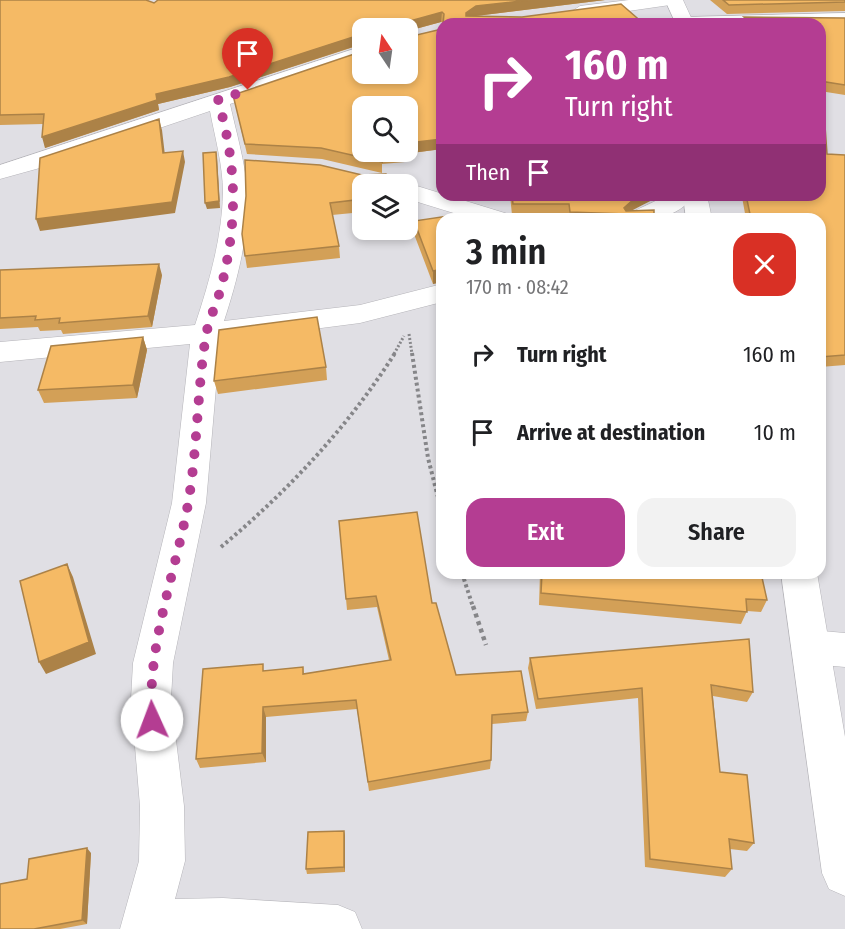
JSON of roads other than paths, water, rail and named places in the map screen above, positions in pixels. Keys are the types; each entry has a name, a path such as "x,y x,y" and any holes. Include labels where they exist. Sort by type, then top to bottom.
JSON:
{"street":[{"path":"558,15 672,0 682,18"},
{"path":"826,20 845,19"},
{"path":"0,172 39,162 352,56"},
{"path":"218,100 243,163 235,192 228,257 221,289 206,333 189,502 153,663 151,699 162,806 162,861 146,926 224,922 338,929"},
{"path":"418,194 436,200"},
{"path":"440,201 480,213"},
{"path":"653,213 674,201"},
{"path":"0,352 206,333 360,314 436,295"},
{"path":"801,579 828,648 845,873"}]}
